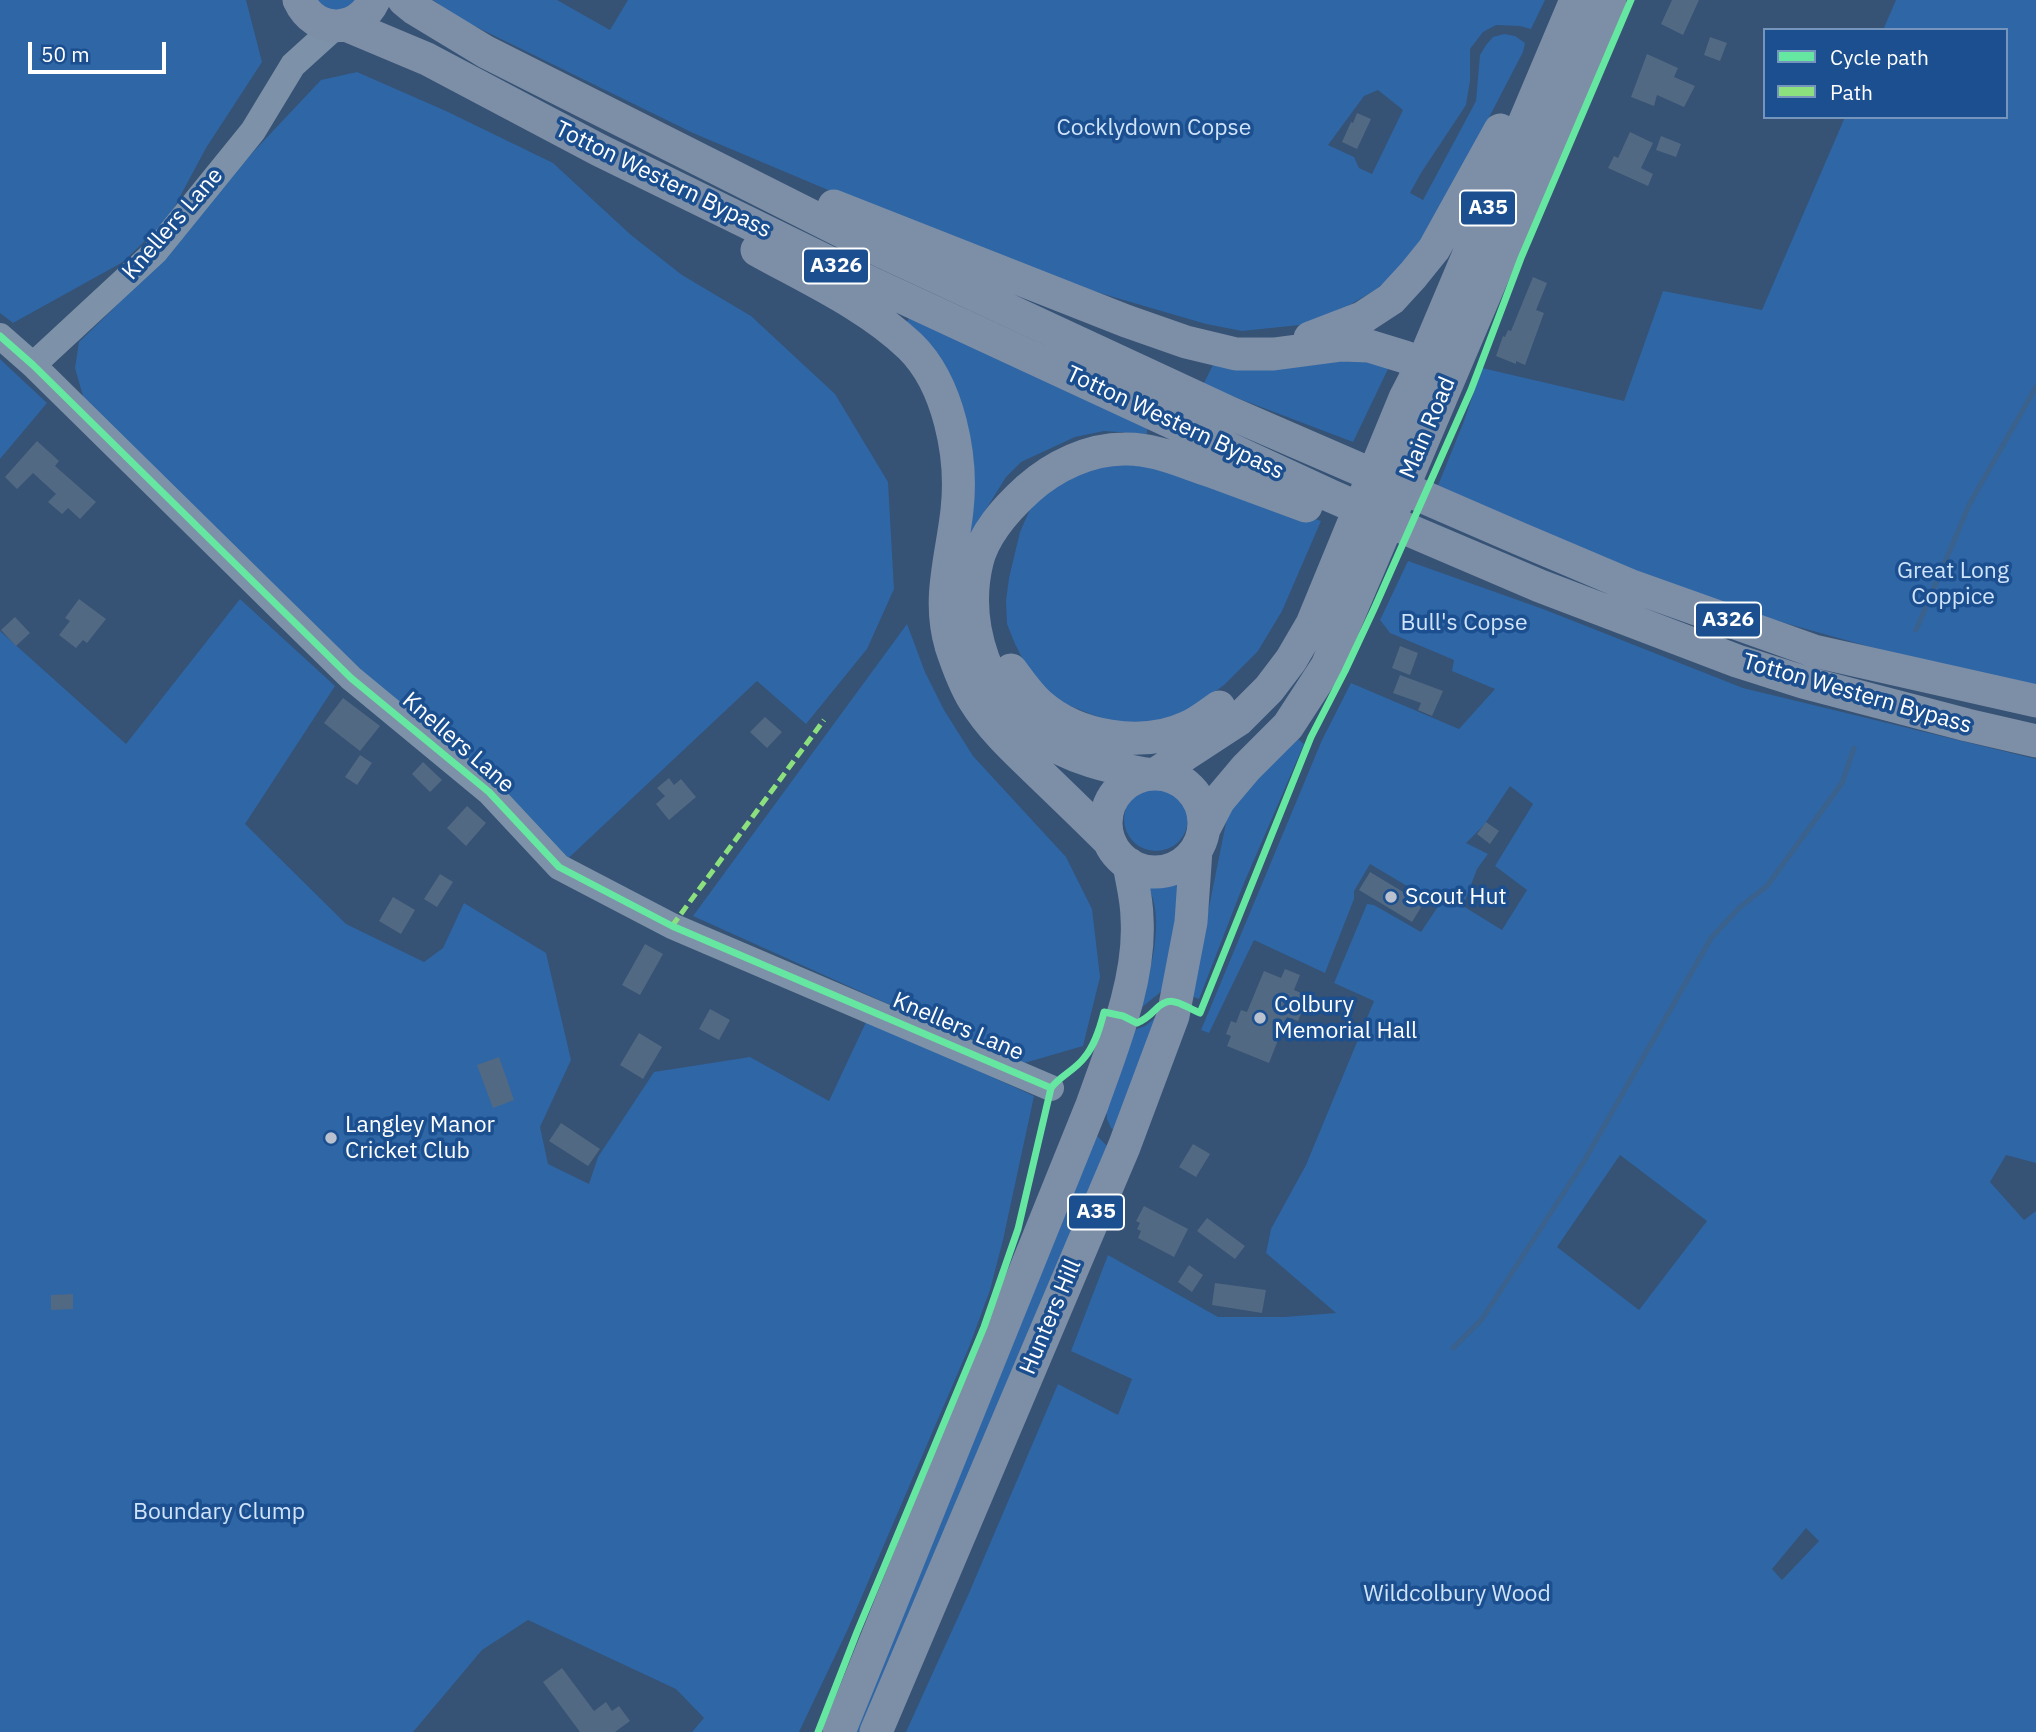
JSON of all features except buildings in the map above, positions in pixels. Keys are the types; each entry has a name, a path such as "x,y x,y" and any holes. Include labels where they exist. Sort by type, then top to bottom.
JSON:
{"main road":[{"path":"341,26 367,13 374,0"},
{"name":"Totton Western Bypass","path":"404,0 486,52 881,251 1230,413 1629,585 1814,651 2036,701"},
{"name":"Main Road","path":"1200,840 1219,800 1288,726 1327,666 1331,591 1405,398 1422,365 1576,0"},
{"name":"Main Road","path":"1151,774 1238,720 1292,660 1439,401 1610,0"},
{"name":"Totton Western Bypass","path":"300,3 313,19 324,24 341,26 427,59 599,150 869,282 1331,496 1540,586 1777,674 2036,741"},
{"path":"1236,354 1290,345 1330,332 1362,318 1391,299 1434,249 1534,69 1554,51"},
{"path":"629,126 1126,321 1186,342 1236,354 1274,354 1342,345 1369,346 1391,352 1430,370 1438,380 1439,401"},
{"path":"599,150 671,201 874,316 911,348 928,370 947,409 956,441 958,498 944,589 946,621 961,673 974,699 1014,748 1120,853 1143,870 1158,872 1173,869 1186,861 1200,840 1204,816 1193,791 1170,776 1080,758 1060,750 1039,736 1012,709 999,691 979,647 973,613 974,582 977,561 987,538 1004,512 1060,466 1078,458 1123,449 1142,450 1170,457 1326,514 1540,586"},
{"path":"1029,489 1001,539 991,579 992,619 998,645 1009,667 1039,704 1075,726 1093,733 1139,738 1162,735 1186,728 1206,717 1265,662 1283,636 1331,591"},
{"path":"1120,853 1106,828 1112,800 1126,784 1151,774"},
{"name":"Hunters Hill","path":"876,1732 1124,1147 1169,1028 1191,922 1200,840"},
{"name":"Hunters Hill","path":"839,1732 1092,1105 1120,1024 1135,958 1138,918 1120,853"}],"street":[{"name":"Knellers Lane","path":"293,65 300,3"},
{"name":"Knellers Lane","path":"33,365 155,252 253,131 293,65 341,26"},
{"name":"Knellers Lane","path":"0,335 351,678 489,792 559,867 672,926 1051,1088"}],"green space":[{"path":"0,0 246,0 262,62 206,148 168,219 123,262 13,323 0,313"},
{"path":"312,0 363,0 338,15"},
{"name":"Cocklydown Copse","path":"433,0 557,0 610,30 628,0 1545,0 1531,29 1496,25 1483,32 1470,49 1470,81 1466,105 1410,193 1423,200 1476,101 1480,55 1486,45 1493,37 1504,34 1515,36 1525,43 1523,52 1441,210 1414,255 1377,289 1322,321 1242,331 1206,324 1055,280 873,209 693,133 458,18","holes":["1378,90 1403,110 1372,174 1359,168 1354,157 1328,145 1364,96"]},
{"name":"Great Long Coppice","path":"1896,0 2036,0 2036,689 1963,673 1749,613 1534,534 1437,488 1482,368 1624,401 1663,291 1762,310 1844,119 2008,119 2008,28 1884,28"},
{"path":"357,72 446,111 553,163 631,235 682,275 751,316 835,394 888,482 894,589 867,649 806,724 757,681 559,867 351,678 85,403 75,368 79,342 185,231 238,168 321,80"},
{"path":"912,313 1147,420 1147,434 1104,431 1075,437 1021,462 1006,477 970,535 969,464 905,325"},
{"path":"0,359 47,403 0,459"},
{"path":"1359,359 1389,367 1353,442 1203,385 1214,363"},
{"path":"1118,460 1208,477 1321,521 1282,611 1258,651 1224,685 1188,712 1153,725 1124,725 1053,699 1033,679 1007,624 1009,578 1020,532 1031,507 1064,479"},
{"path":"1408,561 1543,609 1743,688 2036,759 2036,1163 2006,1155 1990,1182 2024,1220 2036,1211 2036,1732 906,1732 1058,1384 1118,1415 1132,1379 1071,1351 1108,1255 1218,1317 1284,1317 1336,1313 1266,1253 1271,1229 1306,1165 1374,1001 1334,983 1367,904 1374,905 1421,932 1439,905 1370,864 1354,891 1354,899 1325,973 1254,940 1209,1033 1201,1030 1322,740 1351,683 1459,729 1495,689 1452,671 1454,660 1390,633 1380,620","holes":["1510,786 1533,804 1495,866 1527,890 1502,930 1463,906 1477,869 1488,854 1466,843 1484,825","1620,1155 1707,1221 1639,1310 1557,1247","1806,1528 1819,1541 1782,1580 1772,1569"]},
{"name":"Boundary Clump","path":"240,599 335,686 245,824 346,924 424,962 443,948 464,903 546,953 571,1060 540,1127 548,1164 589,1184 598,1157 654,1072 750,1057 829,1101 867,1020 1034,1096 1003,1240 990,1290 969,1347 847,1631 799,1732 692,1732 704,1718 676,1689 528,1620 482,1650 413,1732 0,1732 0,631 126,744"},
{"path":"907,624 925,672 944,710 973,756 1066,857 1092,909 1100,977 1083,1046 1021,1064 693,916"},
{"path":"1293,735 1304,744 1244,883 1199,999 1191,996 1229,808"},
{"path":"1156,787 1174,793 1182,801 1188,819 1182,837 1174,845 1156,851 1138,845 1130,837 1124,819 1130,801 1138,793"},
{"path":"1183,877 1163,990 1141,1008 1152,963 1156,929 1153,898 1147,885 1172,883"},
{"path":"1165,1010 1118,1134 1107,1119 1106,1105 1134,1030 1145,1026"},
{"path":"1095,1134 1112,1151 862,1732 850,1732"}],"waterway":[{"path":"1916,630 1970,503 2036,387"},
{"path":"1453,1348 1482,1319 1583,1163 1711,938 1740,907 1767,886 1842,783 1854,748"}],"marked path":[{"path":"672,926 824,720"}],"cycle path":[{"path":"818,1732 984,1327 1018,1229 1051,1088 1088,1053 1097,1036 1104,1012 1123,1016 1137,1023 1171,1001 1200,1013 1311,737 1374,609 1471,390 1521,258 1631,0"},
{"path":"0,336 33,365 351,678 489,792 559,867 672,926 1051,1088"}],"place":[{"name":"Scout Hut","path":"1391,897"},
{"name":"Colbury Memorial Hall","path":"1260,1018"},
{"name":"Langley Manor Cricket Club","path":"331,1138"}],"park label":[{"name":"Bull's Copse","path":"1464,623"},
{"name":"Wildcolbury Wood","path":"1457,1594"}]}
